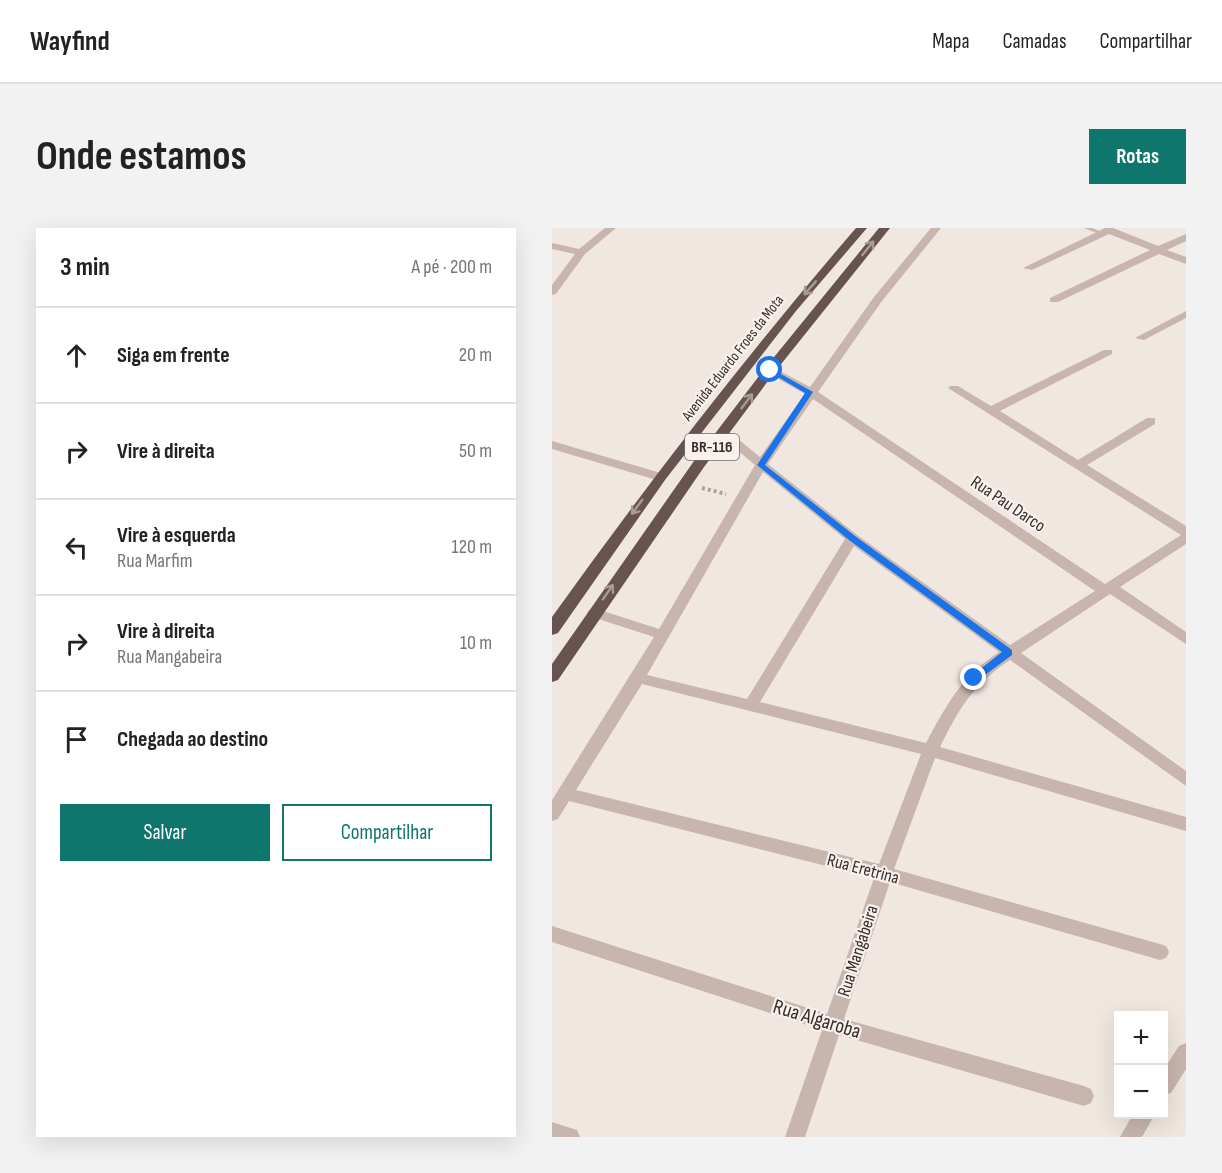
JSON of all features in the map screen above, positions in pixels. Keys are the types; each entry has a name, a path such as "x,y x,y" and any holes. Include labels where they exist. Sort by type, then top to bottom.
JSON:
{"highway":[{"name":"Avenida Eduardo Froes da Mota","path":"552,629 660,477 792,309 862,228"},
{"name":"BR-116","path":"552,676 594,613 723,433 770,370 885,228"}],"street":[{"path":"552,292 581,252 611,228"},
{"path":"552,814 638,678 761,465 810,392 878,299 936,228"},
{"path":"1028,268 1109,230 1119,231 1186,261"},
{"path":"1054,300 1186,237"},
{"path":"552,246 581,252"},
{"path":"1140,338 1186,314"},
{"path":"991,411 1107,352"},
{"name":"Rua Pau Darco","path":"770,370 810,392 1186,639"},
{"path":"954,388 1186,532"},
{"path":"1078,465 1151,421"},
{"path":"723,433 852,538 1186,780"},
{"path":"552,445 660,477"},
{"path":"751,705 852,538"},
{"path":"1108,589 1186,538"},
{"name":"Rua Mangabeira","path":"795,1137 884,873 930,750 947,714 965,688 1008,652 1108,589"},
{"path":"594,613 663,635"},
{"path":"638,678 930,750 1183,824"},
{"name":"Rua Eretrina","path":"565,794 884,873 1160,952"},
{"name":"Rua Algaroba","path":"552,934 834,1025 1084,1096"},
{"path":"1168,1080 1186,1052"},
{"path":"1130,1137 1142,1119"},
{"path":"552,1132 570,1137"}],"lane":[{"path":"1087,228 1101,233"}],"route":[{"path":"770,370 810,392 761,465 852,538 1008,652 974,678"}]}
